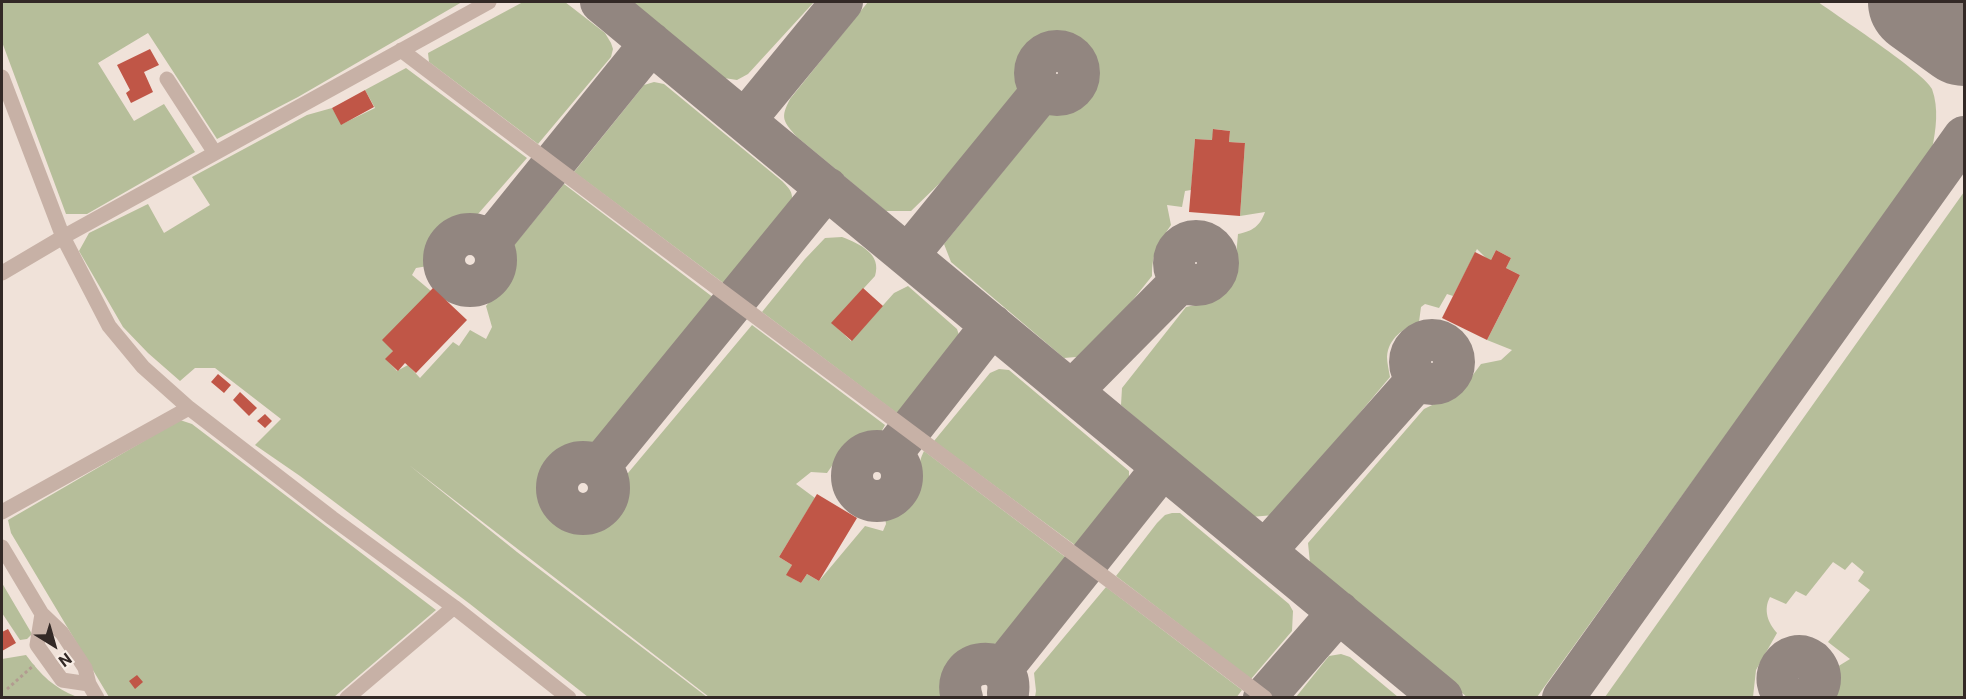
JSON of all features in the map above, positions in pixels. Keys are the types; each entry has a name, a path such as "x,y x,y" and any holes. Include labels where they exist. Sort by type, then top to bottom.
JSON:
{"street":[{"path":"2,273 489,2"},
{"path":"400,50 1265,698"},
{"path":"2,77 63,237 109,326 143,367 189,408 332,518 454,607 569,698"},
{"path":"167,79 215,153"},
{"path":"2,512 189,408"},
{"path":"2,547 42,614 62,633 85,668 93,691"},
{"path":"347,698 454,607"},
{"path":"42,614 37,645 62,680 93,691"}],"path":[{"path":"7,689 45,656"}],"green space":[{"path":"2,2 462,2 298,97 217,139 148,33 98,63 134,121 164,104 195,152 87,214 66,214 2,42"},
{"path":"523,2 565,2 605,33 613,49 611,57 538,144 429,62 428,53"},
{"path":"631,2 814,2 748,74 737,80 724,78"},
{"path":"868,2 1818,2 1898,58 1926,81 1934,96 1936,127 1932,149 1537,697 1468,698 1310,563 1308,543 1424,409 1461,391 1481,364 1501,360 1512,350 1487,340 1520,275 1506,268 1511,258 1496,250 1490,262 1477,249 1453,296 1447,294 1439,308 1425,304 1421,307 1419,322 1408,327 1390,344 1387,357 1390,377 1274,515 1251,517 1121,405 1122,388 1186,307 1220,297 1229,286 1235,267 1238,234 1255,227 1263,217 1265,212 1240,216 1245,143 1229,142 1230,131 1214,129 1212,140 1195,139 1191,190 1185,191 1182,207 1167,205 1171,225 1157,249 1152,276 1088,356 1064,358 951,262 944,244 1052,111 1065,111 1084,101 1092,84 1090,63 1084,52 1086,48 1074,38 1070,41 1057,35 1038,41 1027,52 1024,59 1023,86 941,182 911,211 886,211 797,137 784,119 790,99"},
{"path":"406,68 527,158 478,214 451,220 439,230 429,249 428,266 416,268 412,275 431,291 386,359 397,371 408,365 420,378 453,342 459,346 470,330 486,339 492,327 486,306 505,283 513,265 514,245 564,184 714,298 589,450 567,457 552,471 548,480 548,490 550,500 557,511 554,516 567,524 572,520 585,527 609,518 619,498 620,474 628,473 752,325 885,425 879,436 866,433 843,450 827,473 811,472 796,484 815,498 779,557 792,565 787,575 801,583 807,574 819,581 865,526 883,531 886,524 885,517 904,508 917,494 920,463 924,451 1068,559 998,643 969,651 959,661 949,685 948,697 709,697 409,465 517,552 707,697 588,697 470,604 300,476 255,445 281,419 215,368 195,368 180,381 123,327 79,251 89,233 148,204 164,233 210,205 192,177 307,115 332,108 342,124 375,108 365,90"},
{"path":"654,82 664,84 782,181 792,194 790,211 726,285 574,172 644,85"},
{"path":"1964,192 1964,697 1836,697 1839,680 1837,667 1850,659 1828,642 1870,590 1858,581 1864,572 1852,562 1845,570 1833,562 1806,596 1796,591 1786,604 1770,597 1767,607 1768,616 1777,633 1756,670 1753,697 1605,697"},
{"path":"842,237 868,251 876,268 875,276 832,323 851,341 894,293 908,286 957,329 960,338 898,414 762,312 825,238"},
{"path":"999,369 1009,370 1129,471 1129,488 1079,548 934,441 990,373"},
{"path":"180,420 192,424 436,610 334,697 109,697 11,533 8,520"},
{"path":"1180,513 1289,604 1293,611 1292,631 1251,679 1116,576 1157,523 1165,515"},
{"path":"2,583 32,634 27,639 20,640 2,613"},
{"path":"1106,587 1242,690 1236,698 1035,697 1034,673"},
{"path":"1341,654 1350,657 1398,697 1296,697 1329,656"},
{"path":"26,655 48,680 77,697 2,697 2,659"}],"building":[{"path":"150,49 159,65 144,72 153,92 131,103 126,93 130,90 117,65"},
{"path":"365,90 374,107 341,125 332,108"},
{"path":"1213,129 1230,131 1229,142 1245,143 1240,216 1189,212 1195,139 1212,140"},
{"path":"1496,250 1511,258 1506,268 1520,275 1487,340 1442,318 1475,252 1491,260"},
{"path":"433,288 467,320 416,373 405,363 398,371 385,359 393,351 382,340"},
{"path":"863,288 883,306 852,341 831,323"},
{"path":"218,374 231,385 224,393 211,382"},
{"path":"240,392 257,408 249,416 233,400"},
{"path":"265,414 272,421 265,428 257,421"},
{"path":"817,494 857,518 819,581 807,574 801,583 786,575 792,565 779,557"},
{"path":"8,629 16,643 2,651 2,632"},
{"path":"137,675 143,682 135,689 129,681"}],"taxiway":[{"path":"601,2 1442,698"},
{"path":"745,120 842,2"},
{"path":"490,242 651,43"},
{"path":"1057,51 1072,58 1079,73 1072,88 1057,95 1042,88 1035,73 1042,58 1057,51"},
{"path":"908,255 1043,90"},
{"path":"1563,698 1964,137"},
{"path":"599,467 827,188"},
{"path":"470,234 480,236 488,242 494,250 496,260 494,270 488,278 480,284 470,286 460,284 452,278 446,270 444,260 446,250 452,242 460,236 470,234"},
{"path":"1196,241 1211,248 1218,263 1211,278 1196,285 1181,278 1174,263 1181,248 1196,241"},
{"path":"1072,391 1182,280"},
{"path":"891,454 992,325"},
{"path":"1432,340 1447,347 1454,362 1447,377 1432,384 1417,377 1410,362 1417,347 1432,340"},
{"path":"1265,551 1418,379"},
{"path":"872,451 882,451 895,458 902,471 902,476 902,481 895,494 882,501 872,501 863,497 856,490 852,481 852,471 856,462 863,455 872,451"},
{"path":"578,462 588,462 602,469 609,488 602,507 588,514 578,514 568,510 561,503 557,493 557,483 561,473 568,466 578,462"},
{"path":"1001,670 1163,467"},
{"path":"1264,698 1339,612"},
{"path":"1789,698 1781,691 1778,674 1781,666 1787,660 1803,656 1814,663 1820,676 1818,687 1808,698"},
{"path":"962,698 960,684 965,674 972,667 982,664 993,665 1002,670 1007,679 1008,693"}],"runway":[{"path":"1921,2 1964,33"}]}
